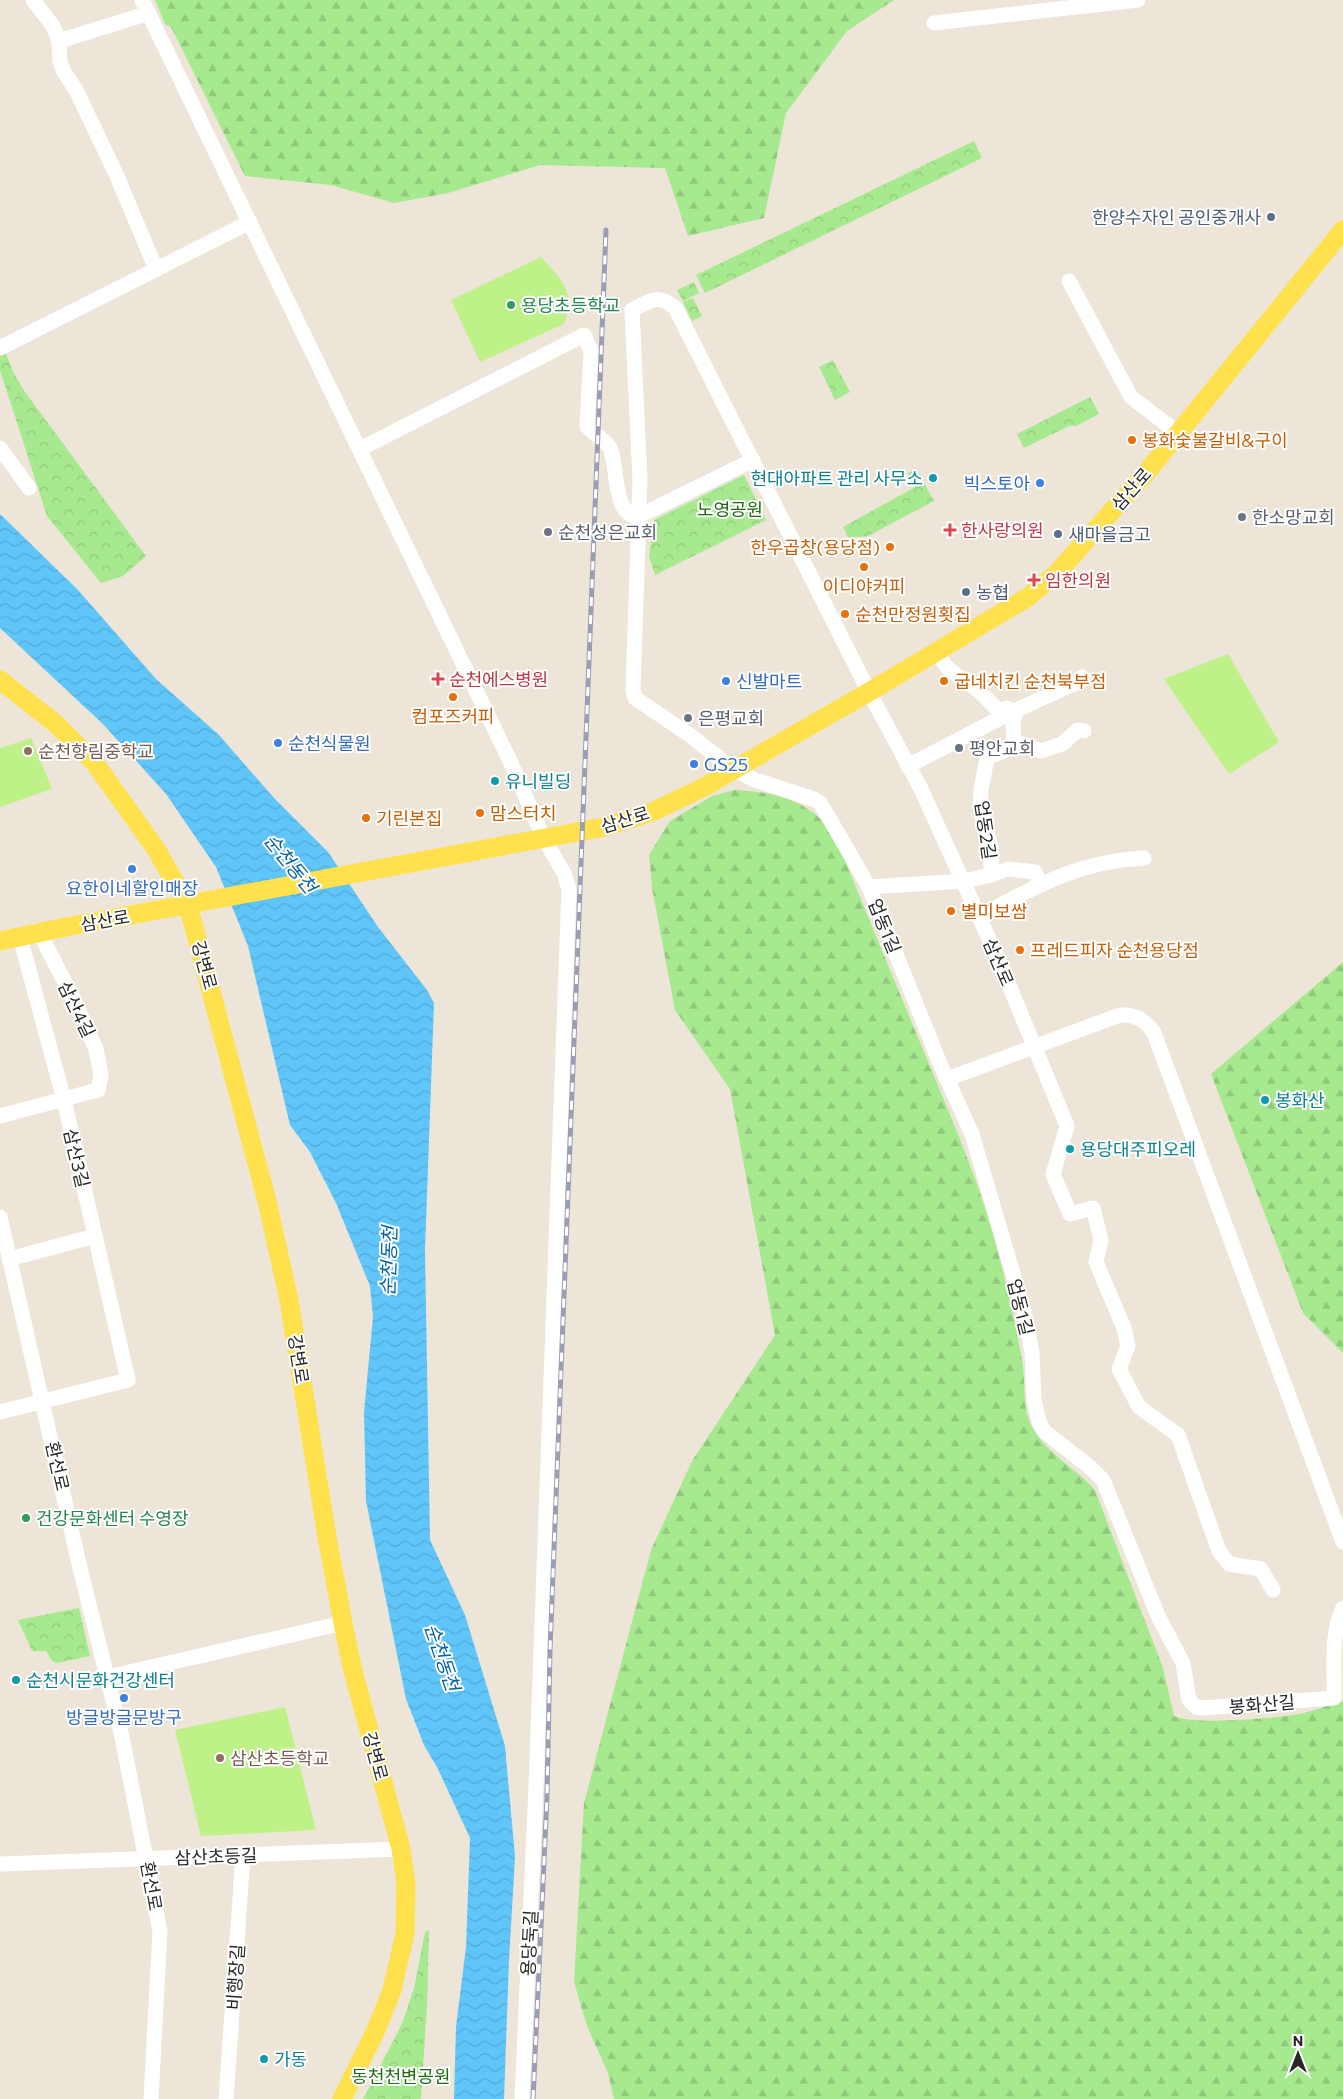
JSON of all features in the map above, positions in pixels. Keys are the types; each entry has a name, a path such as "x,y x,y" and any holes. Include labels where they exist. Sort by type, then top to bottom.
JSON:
{"main road":[{"name":"삼산로","path":"0,941 39,932 604,827 652,812 702,788 869,692 1028,596 1056,574 1146,473 1343,230"},
{"name":"강변로","path":"0,680 56,724 94,762 146,834 188,905 267,1202 283,1269 343,1623 352,1667 401,1849 406,1906 405,1933 392,1990 376,2030 342,2099"}],"street":[{"path":"33,0 46,14 59,41 60,62 64,72 76,90 116,174 156,269"},
{"path":"934,23 1138,0"},
{"path":"59,41 146,7"},
{"name":"용당둑길","path":"146,7 507,754 544,838 564,872 570,898 536,1787 522,2099"},
{"path":"0,348 250,222"},
{"path":"1070,281 1131,397 1178,433"},
{"path":"639,516 640,481 632,310 659,298 668,301 676,309 869,692"},
{"path":"360,448 584,335 591,351 587,426 610,448 620,498 630,514 639,516 753,460"},
{"path":"0,448 29,488"},
{"name":"업동1길","path":"639,516 634,698 691,736 733,769 754,780 814,799 821,804 870,887 947,1079 972,1134 1024,1311 1032,1353 1034,1399 1039,1422 1044,1432 1091,1468 1103,1480 1159,1618 1184,1662 1187,1697 1192,1704"},
{"path":"936,650 942,663 954,674 977,688 998,710 1007,708 1015,714 1013,724 1014,741 1040,751 1062,744 1078,730 1084,731"},
{"path":"908,766 1012,712 1078,682 1082,677"},
{"name":"삼산로","path":"869,692 908,766 964,881 1067,1126 1053,1174 1070,1214 1093,1208 1101,1240 1096,1262 1124,1328 1128,1346 1119,1369 1139,1406 1178,1435 1219,1551 1229,1564 1260,1569 1273,1590"},
{"name":"업동2길","path":"991,875 991,847 980,809 983,771 987,758 1006,750 1014,741"},
{"path":"979,917 1041,885 1087,866 1117,860 1144,858"},
{"name":"업동1길","path":"870,887 964,881 1008,869 1035,872 1041,885"},
{"name":"삼산4길","path":"39,932 73,998 96,1049 101,1076 98,1090 64,1100"},
{"name":"삼산3길","path":"20,937 64,1100 128,1380 43,1401"},
{"path":"947,1079 1120,1015 1131,1014 1147,1023 1154,1033 1343,1542"},
{"path":"0,1116 64,1100"},
{"name":"환선로","path":"0,1216 6,1257 43,1401 80,1568 108,1676 147,1858 160,1931 151,2099"},
{"path":"6,1257 95,1236"},
{"path":"0,1412 43,1401"},
{"name":"봉화산길","path":"1192,1704 1202,1708 1334,1698 1335,1637 1338,1619 1343,1608"},
{"path":"108,1676 343,1623"},
{"name":"삼산초등길","path":"0,1864 401,1849"},
{"name":"비행장길","path":"226,2099 244,1855"}],"green space":[{"path":"155,0 894,0 847,31 786,113 764,218 688,236 665,168 540,165 448,193 394,203 331,185 245,176 171,27 165,24"},
{"path":"974,141 982,158 705,293 696,275"},
{"name":"용당초등학교","path":"541,257 561,280 568,294 567,313 564,324 480,362 451,300"},
{"path":"694,282 699,293 683,301 677,290"},
{"path":"693,298 702,316 692,321 683,302"},
{"path":"5,351 13,372 25,392 146,556 123,576 101,583 47,516 0,370 0,355"},
{"path":"833,360 850,392 835,400 819,367"},
{"path":"1090,397 1099,414 1024,448 1017,434"},
{"path":"916,469 934,501 868,536 849,538 843,527 915,487 908,473"},
{"name":"노영공원","path":"744,475 766,520 655,575 649,556 654,520"},
{"path":"1228,654 1279,742 1229,774 1164,679"},
{"path":"31,738 52,789 0,807 0,748"},
{"path":"734,790 771,794 805,807 824,823 842,853 970,1164 984,1204 1008,1292 1023,1368 1029,1420 1034,1431 1049,1449 1095,1490 1163,1668 1174,1716 1183,1719 1211,1721 1262,1719 1300,1714 1343,1701 1343,2099 614,2099 608,2073 587,2026 574,1982 584,1803 651,1550 692,1461 775,1335 730,1089 675,1010 652,888 649,855 670,821 712,796"},
{"path":"1343,962 1343,1353 1303,1313 1211,1074"},
{"path":"79,1608 90,1656 57,1663 52,1661 46,1651 32,1651 18,1620"},
{"path":"285,1707 316,1830 201,1836 175,1730"},
{"name":"동천천변공원","path":"429,1930 427,2004 421,2099 363,2099 402,2024 414,1988 425,1932"}],"water":[{"name":"순천동천","path":"0,514 78,590 156,679 219,735 274,798 328,852 378,927 427,990 434,1003 425,1250 430,1540 465,1615 505,1746 515,1857 504,2099 454,2099 456,2027 466,1947 470,1838 438,1769 424,1745 406,1699 366,1501 364,1412 373,1317 370,1286 336,1203 310,1152 290,1125 248,946 216,867 166,794 103,724 0,628"}],"railway":[{"path":"533,2099 547,1797 550,1650 606,230"}],"place":[{"name":"한양수자인 공인중개사","path":"1271,217"},
{"name":"용당초등학교","path":"511,305"},
{"name":"봉화숯불갈비&구이","path":"1132,440"},
{"name":"현대아파트 관리 사무소","path":"933,478"},
{"name":"빅스토아","path":"1040,483"},
{"name":"한소망교회","path":"1242,517"},
{"name":"한사랑의원","path":"950,530"},
{"name":"순천성은교회","path":"548,532"},
{"name":"새마을금고","path":"1058,534"},
{"name":"한우곱창(용당점)","path":"890,547"},
{"name":"이디야커피","path":"864,567"},
{"name":"임한의원","path":"1034,580"},
{"name":"농협","path":"966,592"},
{"name":"순천만정원횟집","path":"845,614"},
{"name":"순천에스병원","path":"438,679"},
{"name":"신발마트","path":"726,681"},
{"name":"굽네치킨 순천북부점","path":"944,681"},
{"name":"컴포즈커피","path":"453,697"},
{"name":"은평교회","path":"688,718"},
{"name":"순천식물원","path":"278,743"},
{"name":"평안교회","path":"959,748"},
{"name":"순천향림중학교","path":"28,751"},
{"name":"GS25","path":"694,764"},
{"name":"유니빌딩","path":"495,781"},
{"name":"맘스터치","path":"480,813"},
{"name":"기린본집","path":"366,818"},
{"name":"요한이네할인매장","path":"132,869"},
{"name":"별미보쌈","path":"951,911"},
{"name":"프레드피자 순천용당점","path":"1020,950"},
{"name":"봉화산","path":"1265,1100"},
{"name":"용당대주피오레","path":"1070,1149"},
{"name":"건강문화센터 수영장","path":"26,1518"},
{"name":"순천시문화건강센터","path":"16,1680"},
{"name":"방글방글문방구","path":"124,1698"},
{"name":"삼산초등학교","path":"220,1758"},
{"name":"가동","path":"264,2059"}]}
